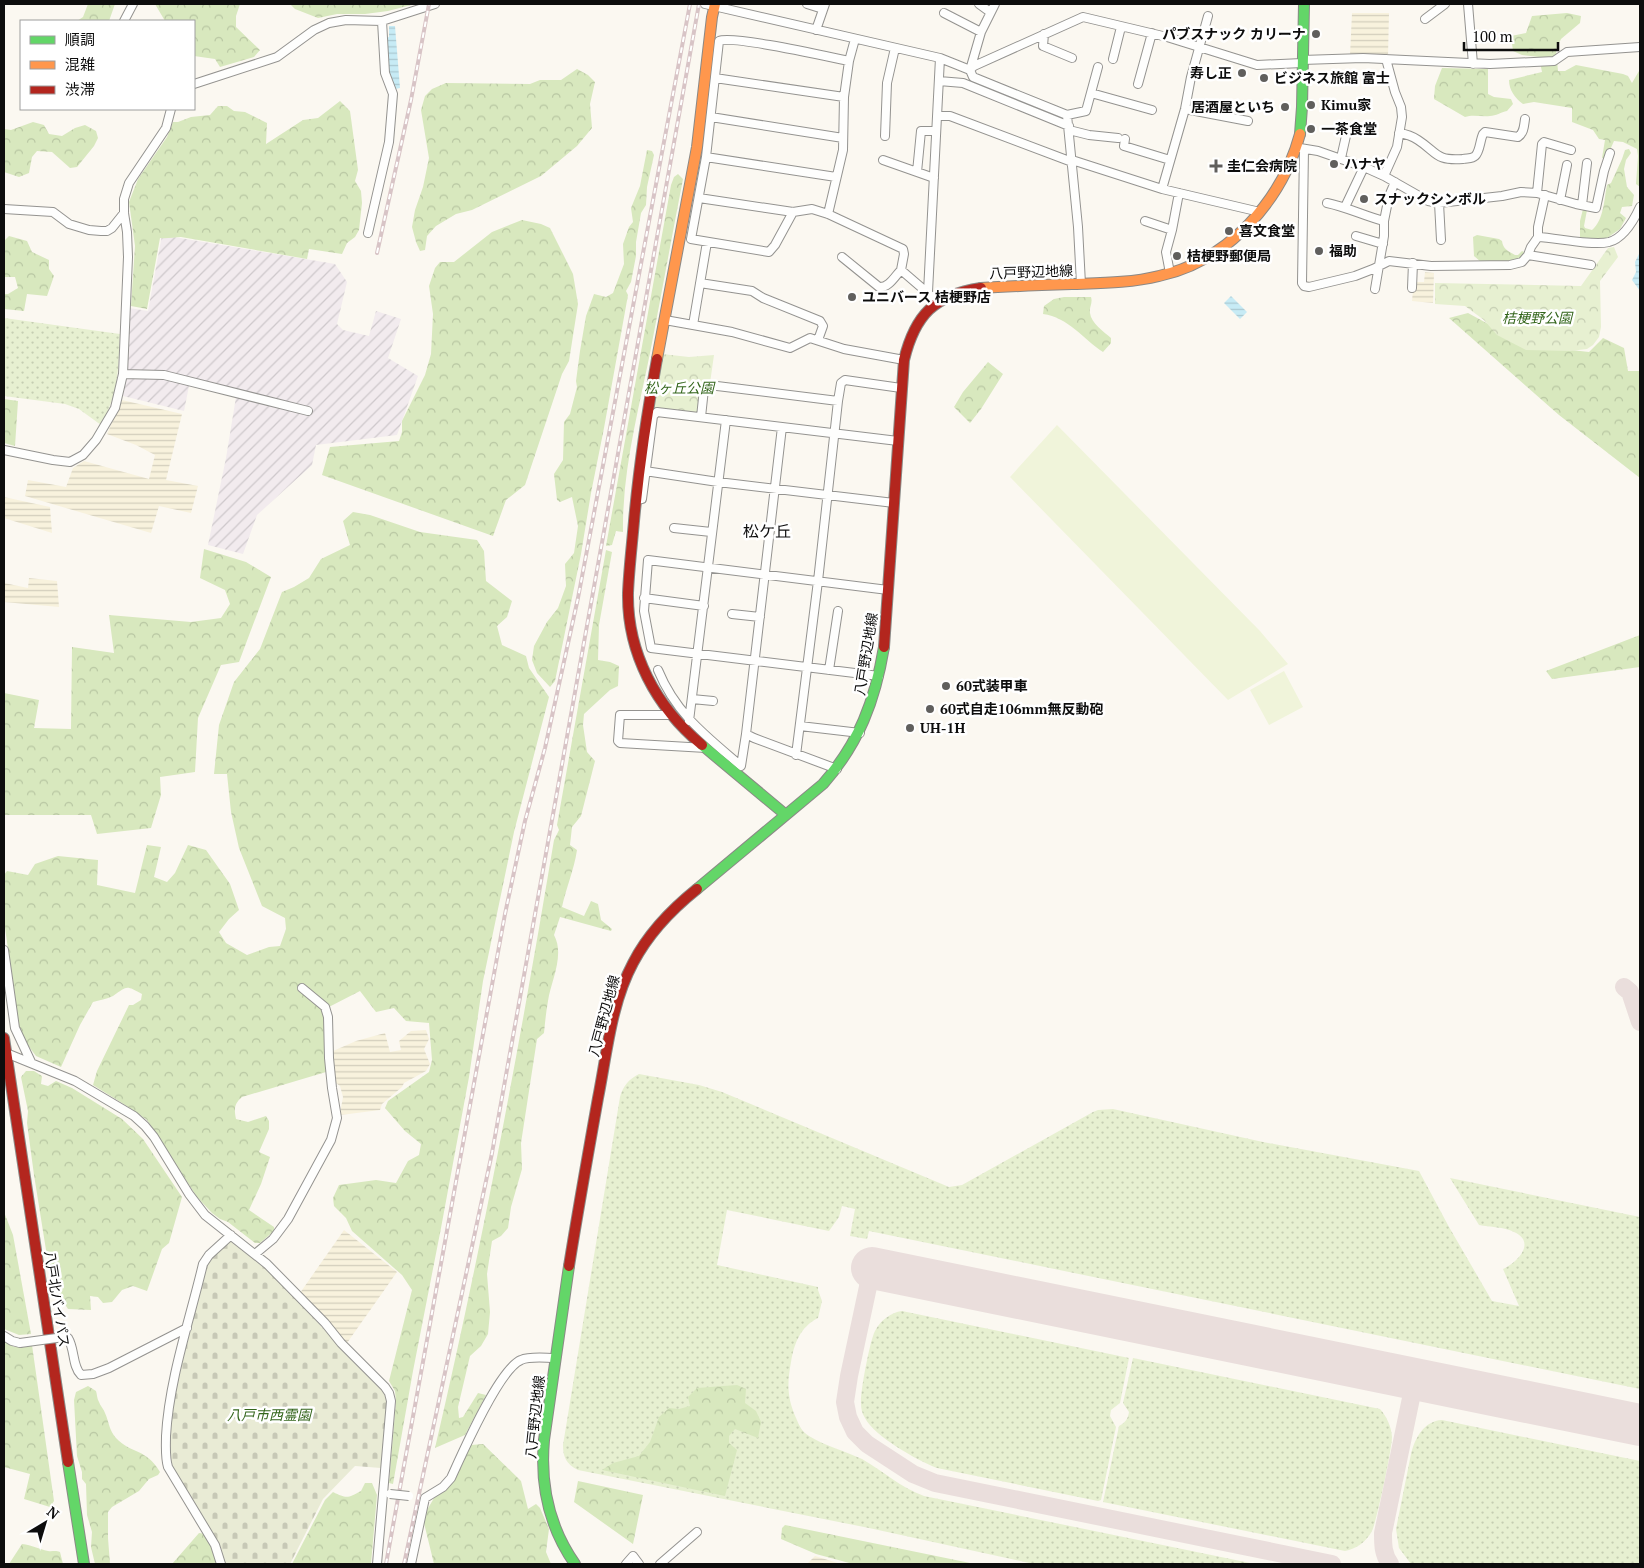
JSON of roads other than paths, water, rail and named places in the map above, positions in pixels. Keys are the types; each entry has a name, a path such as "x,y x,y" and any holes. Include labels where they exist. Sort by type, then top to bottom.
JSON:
{"main road":[{"path":"712,4 697,147 639,464 628,594 630,617 634,643 641,665 651,686 670,715 786,815"},
{"name":"八戸野辺地線","path":"575,1564 560,1538 549,1509 543,1477 544,1440 584,1171 623,985 639,953 667,916 683,900 809,797 837,770 860,733 869,712 879,676 884,648 904,360 912,330 927,309 937,301 962,290 1134,281 1170,273 1219,249 1247,226 1278,188 1300,148 1303,101 1304,4"},
{"name":"八戸北バイパス","path":"4,1038 84,1564"},
{"name":"八戸北バイパス","path":"4,1101 75,1564"}],"street":[{"path":"125,20 133,4"},
{"path":"195,84 277,57 314,30 329,23 346,20 382,21 435,4"},
{"path":"712,4 940,58 970,70"},
{"path":"807,4 824,7 816,30"},
{"path":"979,4 990,12"},
{"path":"994,4 982,32 970,70 973,77 1067,115 1086,111 1098,68"},
{"path":"1426,19 1444,4"},
{"path":"1468,4 1473,64"},
{"path":"944,13 982,32"},
{"path":"1162,189 1185,109 1191,77 1208,16"},
{"path":"970,70 974,66 1083,17 1121,28 1152,33 1257,65 1363,58 1473,64 1554,61 1567,52 1640,47"},
{"path":"368,233 389,142 393,94 385,73 382,21"},
{"path":"1113,59 1121,28"},
{"path":"1138,84 1152,33"},
{"path":"1044,34 1043,46 1072,58"},
{"path":"792,212 775,245 769,252 691,239 706,157 719,41 724,39 780,47 849,61"},
{"path":"828,214 842,150 844,97 849,61 855,39"},
{"path":"885,136 887,83 895,48"},
{"path":"928,292 940,58"},
{"path":"1384,176 1396,147 1402,117 1401,107 1386,59"},
{"path":"715,78 844,97"},
{"path":"939,81 963,83 1069,128 1089,135 1122,138 1124,146 1170,160"},
{"path":"1091,93 1152,110"},
{"path":"1185,109 1248,122"},
{"path":"4,450 70,462 83,455 105,427 115,408 122,374 128,256 124,199 129,182 163,133 171,110"},
{"path":"1067,115 1082,284"},
{"path":"937,116 950,116 1072,161 1162,189 1260,212"},
{"path":"711,117 843,138"},
{"path":"1399,133 1419,140 1428,149 1444,158 1451,160 1473,158 1485,132 1518,137 1524,129 1526,119"},
{"path":"1341,158 1348,127"},
{"path":"917,172 921,131 936,131"},
{"path":"1537,193 1542,144 1544,142 1571,150"},
{"path":"1545,195 1538,227 1538,237 1522,262 1510,265 1454,266 1389,261 1355,276 1328,283 1309,287 1304,286 1302,283 1300,148 1318,151 1364,167 1384,176 1423,199 1439,203 1522,192 1537,193 1545,195 1560,200 1596,208 1610,153"},
{"path":"706,157 836,177"},
{"path":"883,160 934,178"},
{"path":"1582,205 1587,163"},
{"path":"1560,200 1567,165"},
{"path":"1346,207 1364,167"},
{"path":"1375,290 1383,244 1384,221 1389,196 1395,182"},
{"path":"1170,273 1166,252 1179,193"},
{"path":"699,198 792,212 812,209 828,214 903,249 904,254 901,270 887,286 882,287 879,287 842,257"},
{"path":"1327,203 1346,207 1364,216 1384,221"},
{"path":"1439,203 1441,240"},
{"path":"1538,237 1609,242 1623,233 1640,207"},
{"path":"4,209 53,212 69,224 89,230 101,231 107,231 112,228 124,213"},
{"path":"1145,222 1172,230"},
{"path":"1356,236 1383,244"},
{"path":"694,325 707,242"},
{"path":"1528,255 1591,265"},
{"path":"1412,288 1413,263"},
{"path":"901,270 937,301"},
{"path":"700,283 752,291 771,302 820,321 823,326 818,340"},
{"path":"665,320 732,332 790,348 810,338 844,349 904,360"},
{"path":"122,374 164,375 308,411"},
{"path":"796,755 841,383 845,380 902,388"},
{"path":"701,417 704,389 709,385 838,401"},
{"path":"636,500 642,499 654,413 661,412 898,441"},
{"path":"689,721 726,420"},
{"path":"658,670 668,691 689,721 741,766 782,427"},
{"path":"645,471 718,482 894,503"},
{"path":"674,528 712,532"},
{"path":"879,676 651,648 644,611 648,560 888,590"},
{"path":"644,598 704,606"},
{"path":"829,670 838,611"},
{"path":"732,614 760,617"},
{"path":"692,699 713,701"},
{"path":"670,715 620,714 618,741 620,743 706,748"},
{"path":"800,726 860,733"},
{"path":"746,734 837,770"},
{"path":"4,950 15,1028 31,1062"},
{"path":"255,1254 273,1238 288,1219 331,1140 337,1118 329,1058 328,1017 325,1007 302,988"},
{"path":"5,1053 75,1081 134,1116 154,1137 196,1205 255,1254 382,1383 389,1393 391,1401 387,1494 377,1564"},
{"path":"221,1564 215,1545 166,1462 170,1398 203,1264 230,1235"},
{"path":"4,1336 20,1343 68,1338 71,1342 77,1371 81,1375 86,1376 109,1368 188,1328"},
{"path":"387,1494 425,1498 443,1487 451,1478 506,1371 521,1360 555,1358"},
{"path":"411,1564 425,1498"},
{"path":"660,1564 697,1532"},
{"path":"626,1564 633,1556 639,1564"}],"water":[{"path":"389,26 395,26 400,88 395,89 388,74 386,38 389,37"},
{"path":"1640,252 1640,291 1632,280 1636,272 1635,262"},
{"path":"1231,296 1247,312 1240,319 1224,303"}],"railway":[{"path":"377,253 411,100 429,4"},
{"path":"386,1564 505,914 525,821 545,748 578,598 690,4"},
{"path":"404,1564 492,1153 699,4"}],"place":[{"name":"パブスナック カリーナ","path":"1316,34"},
{"name":"寿し正","path":"1242,73"},
{"name":"ビジネス旅館 富士","path":"1264,78"},
{"name":"Kimu家","path":"1311,105"},
{"name":"居酒屋といち","path":"1285,107"},
{"name":"一茶食堂","path":"1311,129"},
{"name":"ハナヤ","path":"1334,164"},
{"name":"圭仁会病院","path":"1216,166"},
{"name":"スナックシンボル","path":"1364,199"},
{"name":"喜文食堂","path":"1229,231"},
{"name":"福助","path":"1319,251"},
{"name":"桔梗野郵便局","path":"1177,256"},
{"name":"ユニバース 桔梗野店","path":"852,297"},
{"name":"60式装甲車","path":"946,686"},
{"name":"60式自走106mm無反動砲","path":"930,709"},
{"name":"UH-1H","path":"910,728"}],"district":[{"name":"松ケ丘","path":"767,531"}],"park label":[{"name":"桔梗野公園","path":"1537,318"},
{"name":"松ヶ丘公園","path":"679,388"},
{"name":"八戸市西霊園","path":"269,1415"}]}
